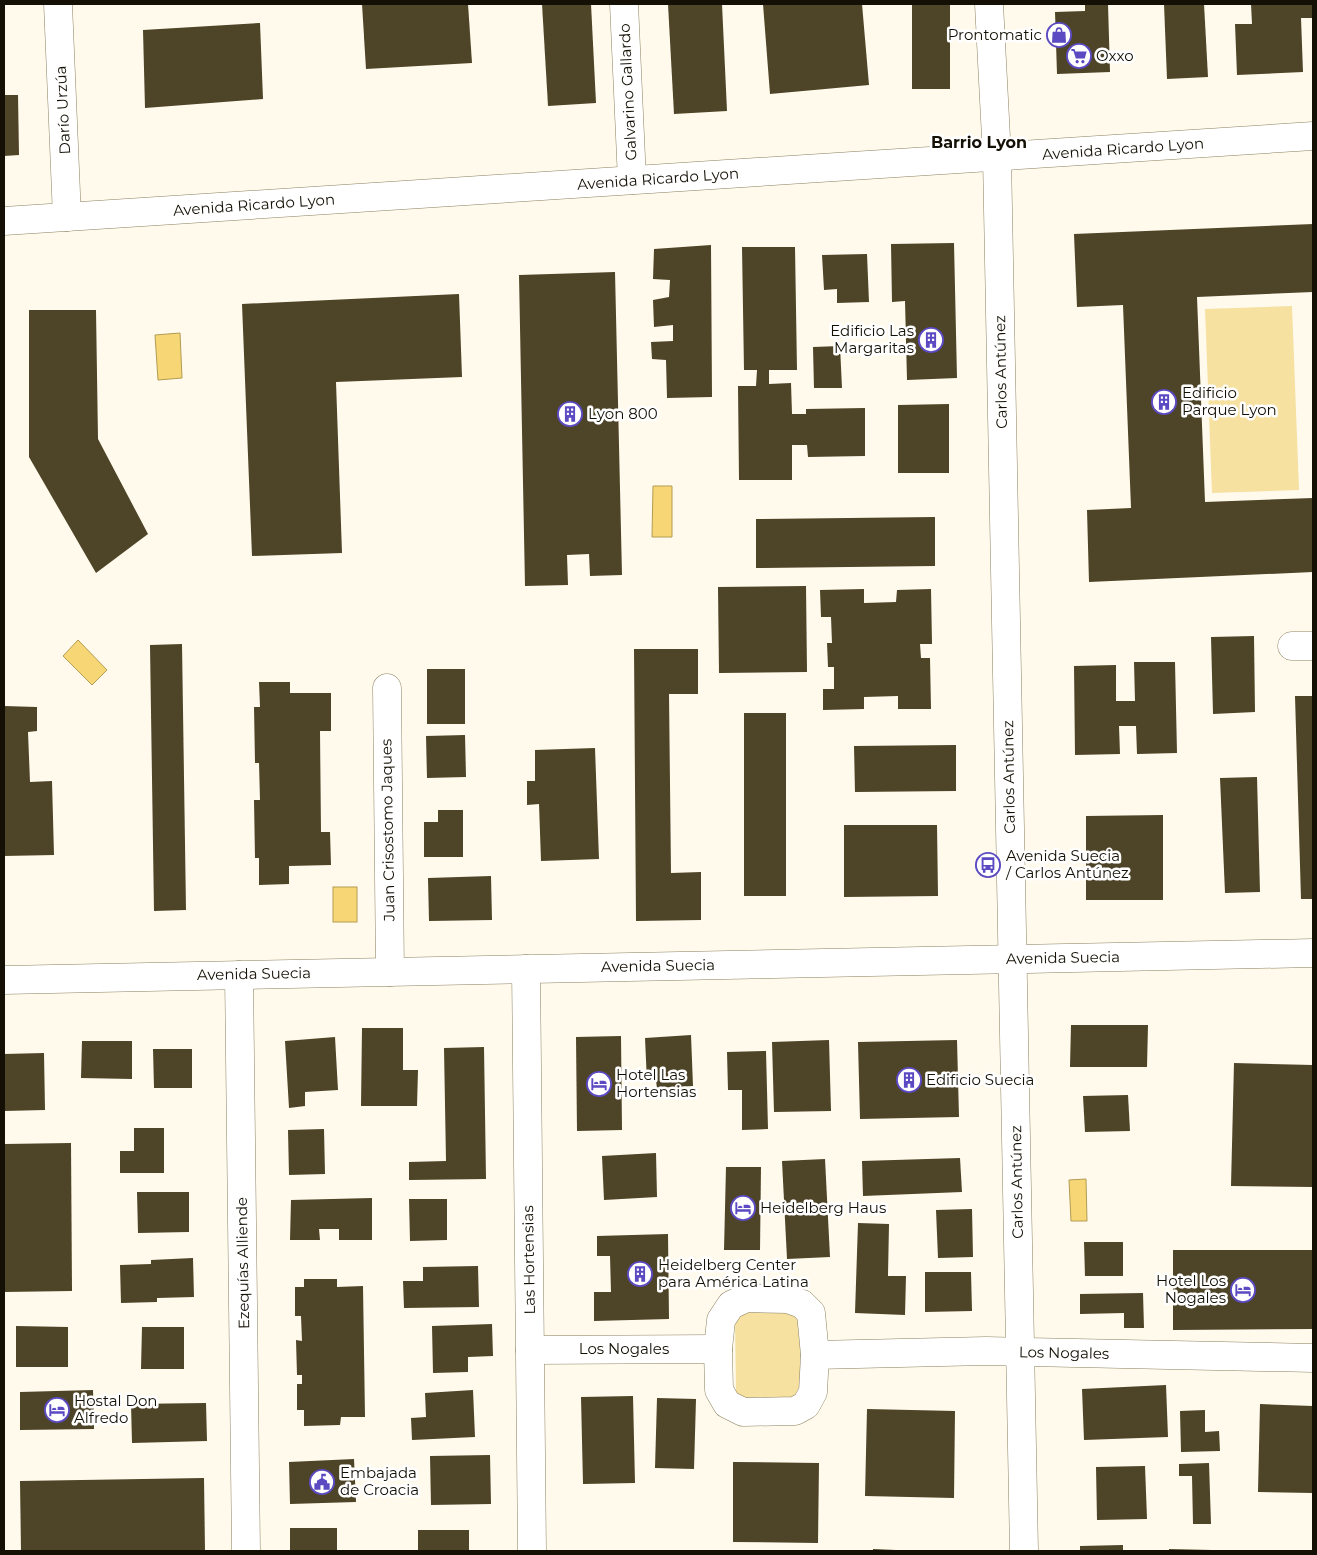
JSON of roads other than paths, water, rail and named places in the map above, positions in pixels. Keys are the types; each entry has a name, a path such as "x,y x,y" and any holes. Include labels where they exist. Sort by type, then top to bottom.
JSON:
{"street":[{"name":"Darío Urzúa","path":"58,4 67,217"},
{"name":"Galvarino Gallardo","path":"624,4 632,180"},
{"name":"Carlos Antúnez","path":"989,4 997,157 1024,1551"},
{"name":"Avenida Ricardo Lyon","path":"4,221 1313,136"},
{"name":"Juan Crisostomo Jaques","path":"387,688 390,972"},
{"name":"Avenida Suecia","path":"4,980 1313,953"},
{"name":"Las Hortensias","path":"526,969 532,1551"},
{"name":"Ezequías Alliende","path":"239,975 246,1551"},
{"path":"746,1298 788,1299 802,1304 810,1313 815,1355 813,1392 806,1405 795,1411 743,1412 727,1404 719,1390 718,1349 721,1320 731,1304 746,1298"},
{"name":"Los Nogales","path":"530,1350 718,1349"},
{"name":"Los Nogales","path":"815,1355 986,1351 1313,1358"}],"place":[{"name":"Prontomatic","path":"1059,35"},
{"name":"Oxxo","path":"1079,56"},
{"name":"Edificio Las Margaritas","path":"931,340"},
{"name":"Edificio Parque Lyon","path":"1164,402"},
{"name":"Lyon 800","path":"570,414"},
{"name":"Avenida Suecia / Carlos Antúnez","path":"988,865"},
{"name":"Edificio Suecia","path":"909,1080"},
{"name":"Hotel Las Hortensias","path":"599,1084"},
{"name":"Heidelberg Haus","path":"743,1208"},
{"name":"Heidelberg Center para América Latina","path":"640,1274"},
{"name":"Hotel Los Nogales","path":"1243,1290"},
{"name":"Hostal Don Alfredo","path":"57,1410"},
{"name":"Embajada de Croacia","path":"322,1482"}],"district":[{"name":"Barrio Lyon","path":"979,142"}]}
